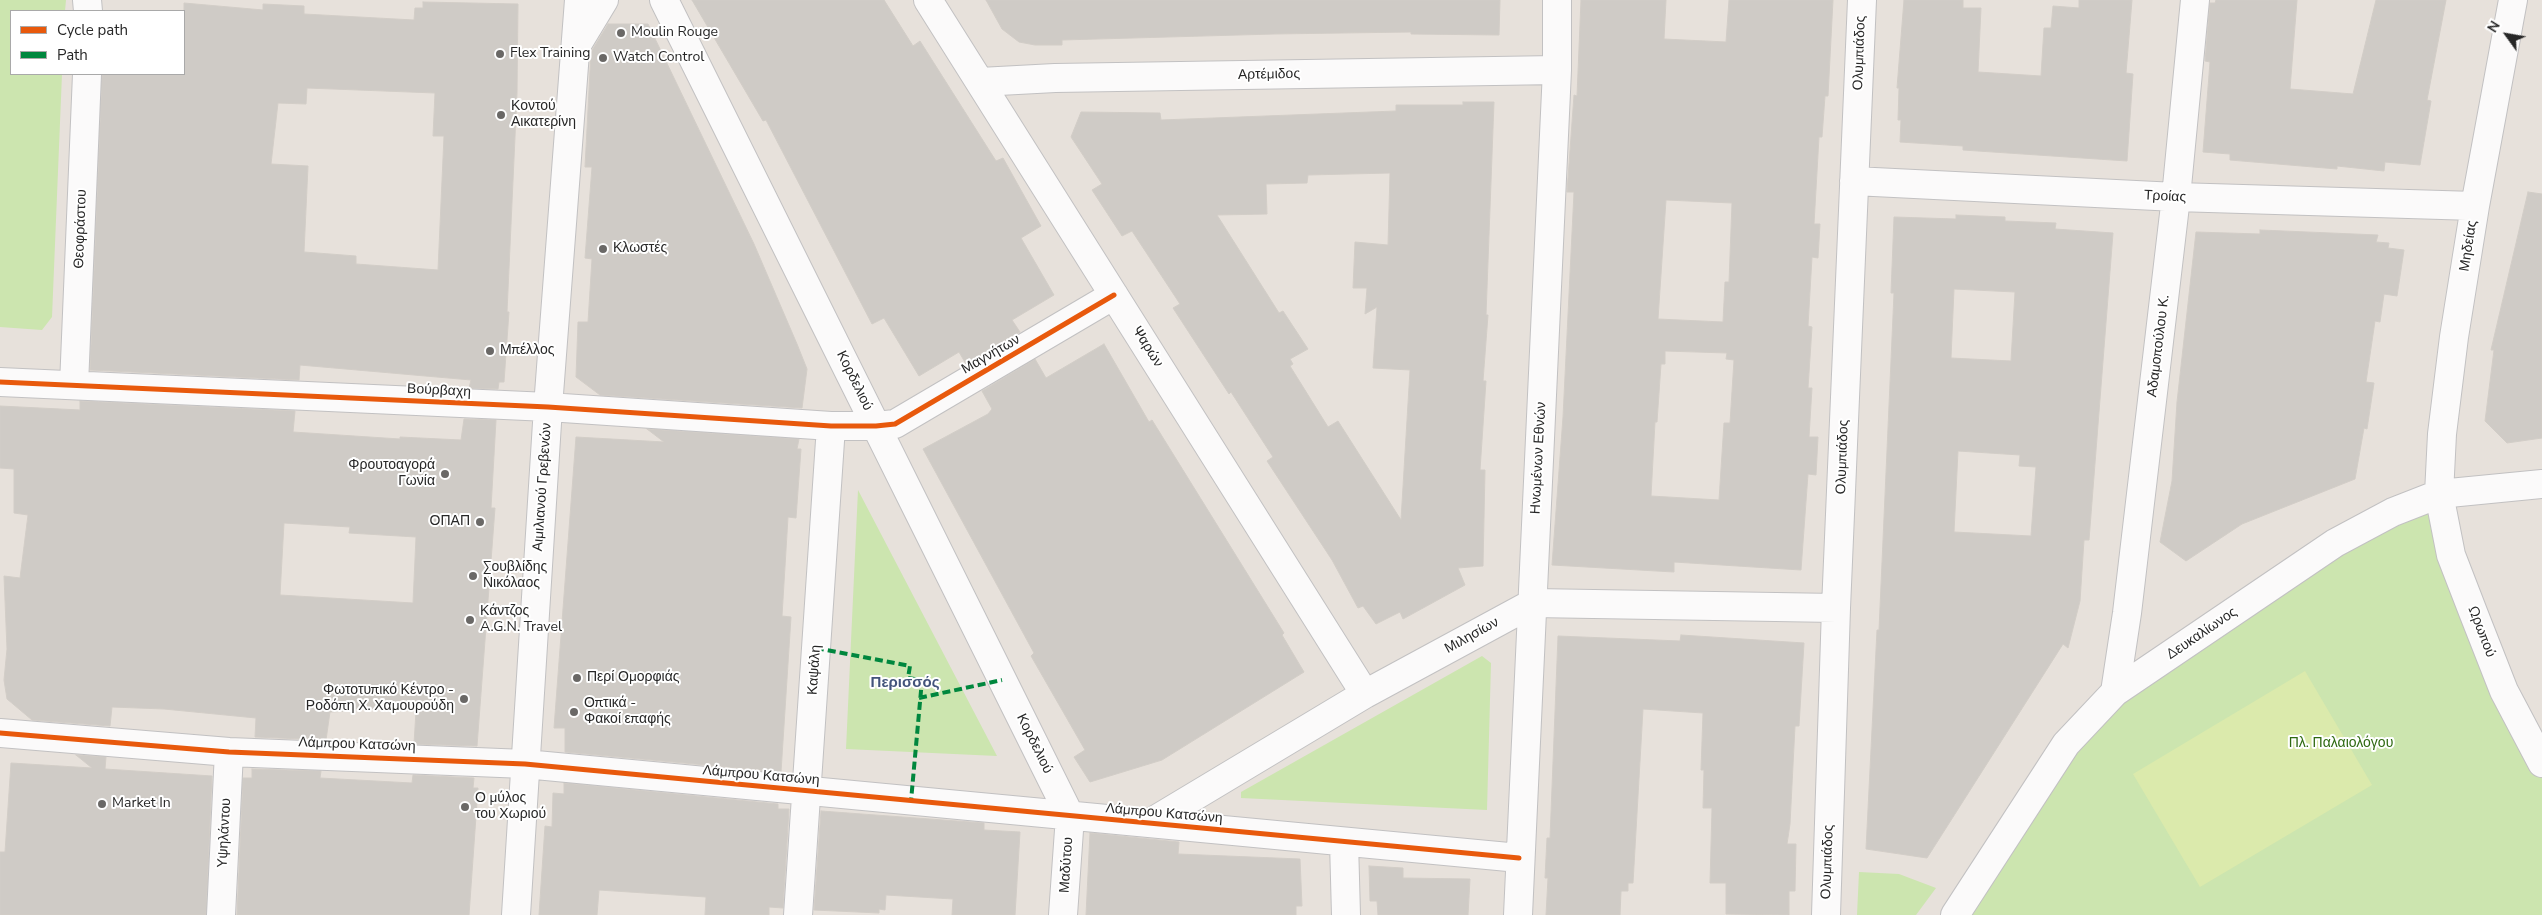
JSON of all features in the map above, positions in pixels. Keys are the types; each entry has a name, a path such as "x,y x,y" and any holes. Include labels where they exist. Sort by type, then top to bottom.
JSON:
{"street":[{"name":"Αιμιλιανού Γρεβενών","path":"516,915 548,407 579,0"},
{"path":"575,49 604,0"},
{"name":"Κορδελιού","path":"664,0 1070,816"},
{"name":"Ψαρών","path":"928,0 1365,694"},
{"name":"Ηνωμένων Εθνών","path":"1518,915 1518,858 1533,603 1558,70 1557,0"},
{"name":"Ολυμπιάδος","path":"1826,915 1836,608 1862,0"},
{"name":"Αδαμοπούλου Κ.","path":"2115,692 2127,613 2176,197 2195,0"},
{"name":"Μηδείας","path":"2439,494 2442,434 2475,206 2513,0"},
{"name":"Αρτέμιδος","path":"980,82 1056,78 1558,70"},
{"name":"Θεοφράστου","path":"74,385 87,75"},
{"name":"Τροίας","path":"1854,181 2176,197 2475,206"},
{"name":"Μαγνήτων","path":"876,426 895,424 1114,295"},
{"name":"Βούρβαχη","path":"0,382 548,407 831,426 876,426"},
{"name":"Καψάλη","path":"798,915 831,426"},
{"name":"Δευκαλίωνος","path":"1955,915 2066,744 2115,692 2335,543 2393,512 2439,494 2542,484"},
{"name":"Ωρωπού","path":"2439,494 2451,555 2504,690 2542,763"},
{"name":"Μιλησίων","path":"1150,823 1365,694 1533,603 1836,608"},
{"name":"Λάμπρου Κατσώνη","path":"0,733 229,752 525,764 1518,858"},
{"name":"Υψηλάντου","path":"220,915 229,752"},
{"name":"Μαδύτου","path":"1063,915 1070,816"},
{"path":"1344,842 1346,915"}],"green space":[{"path":"0,0 66,0 65,10 10,10 10,75 62,75 52,317 42,330 0,327"},
{"path":"858,490 997,756 846,749"},
{"name":"Πλ. Παλαιολόγου","path":"2439,494 2542,763 2542,915 1955,915 2115,692"},
{"path":"1482,656 1491,663 1487,810 1241,798 1241,792"},
{"path":"2305,671 2372,785 2200,887 2133,774"},
{"path":"1859,872 1899,874 1936,888 1916,915 1857,915"}],"building":[{"path":"692,0 884,0 913,46 920,41 996,161 1003,158 1041,226 1021,238 1054,295 1012,320 1020,332 966,364 959,352 919,376 884,318 872,324 766,120 763,121"},
{"path":"986,0 1500,0 1499,35 1411,34 1411,32 1274,34 1062,40 1062,45 1035,45 1019,42 1002,29"},
{"path":"1581,0 1666,0 1664,39 1726,42 1729,0 1833,0 1828,96 1825,96 1822,137 1819,137 1814,224 1820,224 1818,258 1812,257 1808,326 1812,327 1808,388 1812,388 1809,437 1818,437 1816,475 1808,474 1801,570 1674,562 1674,572 1552,565 1563,417 1574,192 1567,192 1574,95 1577,96","holes":["1666,200 1732,203 1729,282 1725,282 1723,322 1658,319","1665,351 1727,353 1726,359 1734,360 1730,423 1724,423 1719,500 1651,496 1655,422 1657,422 1661,364 1665,364"]},
{"path":"1904,0 1963,0 1963,8 1981,8 1978,72 2041,76 2044,28 2051,28 2053,6 2079,8 2079,0 2132,0 2126,73 2133,74 2127,161 1963,150 1963,146 1900,142 1901,120 1898,120 1899,88 1897,88"},
{"path":"2216,0 2297,0 2290,89 2353,94 2376,0 2446,0 2427,100 2431,101 2420,165 2385,162 2384,171 2337,166 2337,169 2230,160 2230,154 2203,152 2210,62 2205,61 2210,3 2215,3"},
{"path":"423,2 518,4 517,93 507,312 509,312 504,382 499,382 498,389 469,388 471,380 300,365 299,380 90,370 102,75 185,75 184,3 263,10 263,4 304,6 304,14 414,20 415,8 423,8","holes":["307,88 435,93 433,136 444,136 438,270 356,264 356,256 304,252 308,166 271,164 278,103 306,104"]},
{"path":"608,24 648,24 754,244 797,344 807,369 802,408 600,395 576,377 578,322 588,322 592,259 585,258 592,167 585,167 591,52"},
{"path":"1463,102 1494,102 1486,315 1488,315 1483,381 1486,381 1480,470 1485,470 1483,566 1458,568 1465,585 1403,619 1400,612 1376,624 1363,606 1358,608 1332,560 1267,461 1273,457 1173,308 1180,304 1132,231 1122,236 1092,190 1102,184 1071,137 1081,112 1160,113 1161,120 1396,111 1396,105 1463,105","holes":["1390,173 1388,245 1355,242 1353,288 1367,288 1365,314 1377,307 1373,368 1410,370 1401,520 1338,421 1328,427 1290,366 1293,364 1290,359 1308,349 1283,311 1279,313 1217,215 1267,214 1266,184 1307,183 1308,175"]},
{"path":"2528,192 2542,194 2542,438 2507,443 2485,421 2494,350 2491,350"},
{"path":"1956,215 2005,217 2005,221 2056,223 2055,229 2113,233 2089,540 2084,540 2080,601 2068,648 2063,644 1927,858 1866,849 1877,630 1879,630 1894,293 1891,293 1894,217 1956,219","holes":["1954,289 2015,292 2011,361 1951,358","1958,451 2020,455 2019,466 2036,467 2031,536 1954,532"]},
{"path":"2260,230 2378,235 2376,242 2389,243 2388,248 2404,250 2397,296 2384,294 2380,322 2375,321 2366,382 2374,383 2367,429 2364,428 2355,479 2242,524 2186,561 2160,542 2172,481 2177,402 2196,232 2260,234"},
{"path":"1104,344 1149,422 1152,420 1284,633 1282,635 1304,672 1162,760 1090,782 1074,757 1085,750 1031,656 1034,653 923,449 988,414 992,409 982,391 1035,359 1046,378"},
{"path":"80,401 295,411 293,432 400,439 400,437 461,440 464,419 496,420 491,508 495,508 477,746 414,744 416,711 359,708 353,711 330,712 326,740 255,737 256,718 164,709 112,707 110,726 32,720 7,699 4,680 7,649 4,576 20,578 28,515 14,513 14,469 0,468 0,406 80,410","holes":["284,523 350,527 349,533 416,537 413,603 280,595"]},
{"path":"647,429 799,439 797,449 801,449 796,518 788,517 782,616 791,617 781,772 565,752 565,728 554,728 576,437 664,442"},
{"path":"1681,635 1804,643 1799,726 1795,726 1790,824 1787,844 1796,844 1795,891 1789,891 1789,915 1726,914 1726,883 1710,883 1712,808 1703,808 1704,770 1701,770 1703,713 1643,709 1633,883 1628,883 1628,891 1621,891 1620,915 1546,915 1548,878 1545,878 1547,838 1550,838 1558,636 1680,641"},
{"path":"76,755 106,757 105,769 212,776 206,915 0,915 0,852 5,852 11,763 92,768"},
{"path":"252,769 321,771 320,778 412,783 413,775 474,778 473,788 478,788 469,915 237,915 243,778 252,778"},
{"path":"564,783 778,804 778,809 789,809 783,908 769,907 769,915 705,915 706,897 599,890 597,915 539,915 545,826 552,827 553,793 564,794"},
{"path":"821,811 984,823 984,830 1020,832 1015,915 952,915 953,899 886,895 885,910 879,909 879,913 814,910"},
{"path":"1090,833 1179,842 1178,854 1300,859 1302,906 1296,906 1296,915 1086,915"},
{"path":"1369,866 1403,868 1403,878 1470,879 1468,915 1378,915 1377,901 1370,901"}],"marked path":[{"path":"816,648 910,666 908,678 922,680 911,801"},
{"path":"919,698 1002,680"}],"cycle path":[{"path":"0,382 548,407 831,426 876,426 895,424 1114,295"},
{"path":"0,733 229,752 525,764 1519,858"}],"place":[{"name":"Moulin Rouge","path":"621,33"},
{"name":"Flex Training","path":"500,54"},
{"name":"Watch Control","path":"603,58"},
{"name":"Κοντού Αικατερίνη","path":"501,115"},
{"name":"Κλωστές","path":"603,249"},
{"name":"Μπέλλος","path":"490,351"},
{"name":"Φρουτοαγορά Γωνία","path":"445,474"},
{"name":"ΟΠΑΠ","path":"480,522"},
{"name":"Σουβλίδης Νικόλαος","path":"473,576"},
{"name":"Κάντζος A.G.N. Travel","path":"470,620"},
{"name":"Περί Ομορφιάς","path":"577,678"},
{"name":"Φωτοτυπικό Κέντρο - Ροδόπη Χ. Χαμουρούδη","path":"464,699"},
{"name":"Οπτικά - Φακοί επαφής","path":"574,712"},
{"name":"Market In","path":"102,804"},
{"name":"Ο μύλος του Χωριού","path":"465,807"}],"district":[{"name":"Περισσός","path":"905,683"}]}
